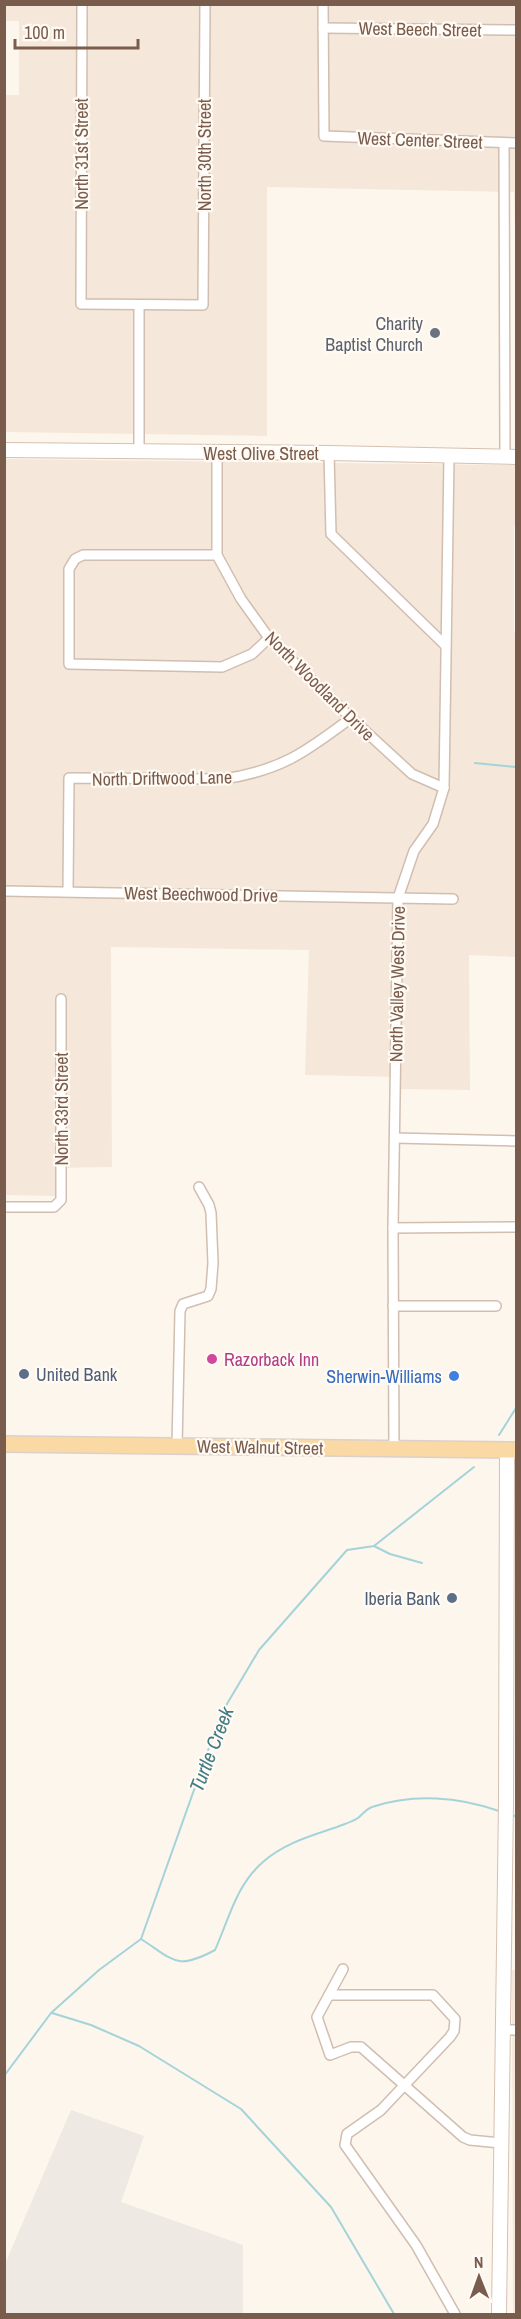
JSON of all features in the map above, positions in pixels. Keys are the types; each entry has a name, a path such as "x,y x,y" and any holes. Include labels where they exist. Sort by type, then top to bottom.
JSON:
{"main road":[{"name":"West Walnut Street","path":"4,1444 512,1450"}],"street":[{"name":"North 31st Street","path":"82,4 81,304 139,305"},
{"name":"North 30th Street","path":"139,305 203,305 205,4"},
{"path":"323,4 323,28"},
{"name":"West Beech Street","path":"323,28 516,30"},
{"name":"West Center Street","path":"323,28 324,136 516,143"},
{"path":"504,143 511,457"},
{"path":"139,305 139,452"},
{"name":"West Olive Street","path":"4,450 511,457"},
{"name":"North Woodland Drive","path":"217,453 218,555 241,599 269,638 351,718 412,774 444,789"},
{"path":"329,453 331,534 445,645"},
{"name":"North Valley West Drive","path":"394,1449 393,1228 398,898 414,851 434,824 444,789 449,457"},
{"path":"218,555 84,555 75,559 69,569 69,664 222,668 252,654 269,638"},
{"name":"North Driftwood Lane","path":"68,891 69,778 223,780 247,776 273,768 309,749 351,718"},
{"name":"West Beechwood Drive","path":"4,891 453,899"},
{"name":"North 33rd Street","path":"4,1207 54,1207 61,1200 61,999"},
{"path":"395,1138 516,1141"},
{"path":"177,1446 180,1311 183,1304 208,1296 212,1277 211,1214 209,1205 199,1187"},
{"path":"393,1228 516,1227"},
{"path":"393,1306 496,1306"},
{"path":"499,2314 500,2143 509,2030 512,1450"},
{"path":"343,1969 317,2017 330,2055 351,2047 361,2047 464,2137 470,2140 500,2143"},
{"path":"329,1995 433,1995 453,2016 456,2023 454,2031 381,2110 346,2134 345,2145 416,2245 454,2314"}],"shaded area":[{"path":"4,5 516,5 516,263 514,192 267,187 267,436 5,432 4,95 19,95 19,21 5,21"},
{"path":"5,459 516,465 516,526 514,526 515,957 469,955 470,1090 400,1089 399,1077 305,1075 309,950 111,947 112,1167 56,1168 56,1196 5,1195"},
{"path":"512,1970 516,1970 516,2314 513,2314"},
{"path":"71,2110 144,2136 121,2202 243,2245 243,2314 5,2314 5,2264"}],"waterway":[{"path":"475,763 516,767"},
{"name":"Turtle Creek","path":"499,1435 516,1408"},
{"name":"Turtle Creek","path":"4,2076 51,2013 99,1970 141,1939 221,1714 259,1650 347,1550 374,1546 474,1467"},
{"path":"374,1546 390,1554 422,1563"},
{"path":"141,1939 176,1960 192,1960 215,1950 234,1903 246,1881 263,1862 289,1845 353,1821 372,1807 420,1798 468,1802 499,1811"},
{"path":"52,2013 91,2025 139,2046 241,2109 331,2207 394,2314"}],"place":[{"name":"Charity Baptist Church","path":"435,333"},
{"name":"Razorback Inn","path":"212,1359"},
{"name":"United Bank","path":"24,1374"},
{"name":"Sherwin-Williams","path":"454,1376"},
{"name":"Iberia Bank","path":"452,1598"}]}
